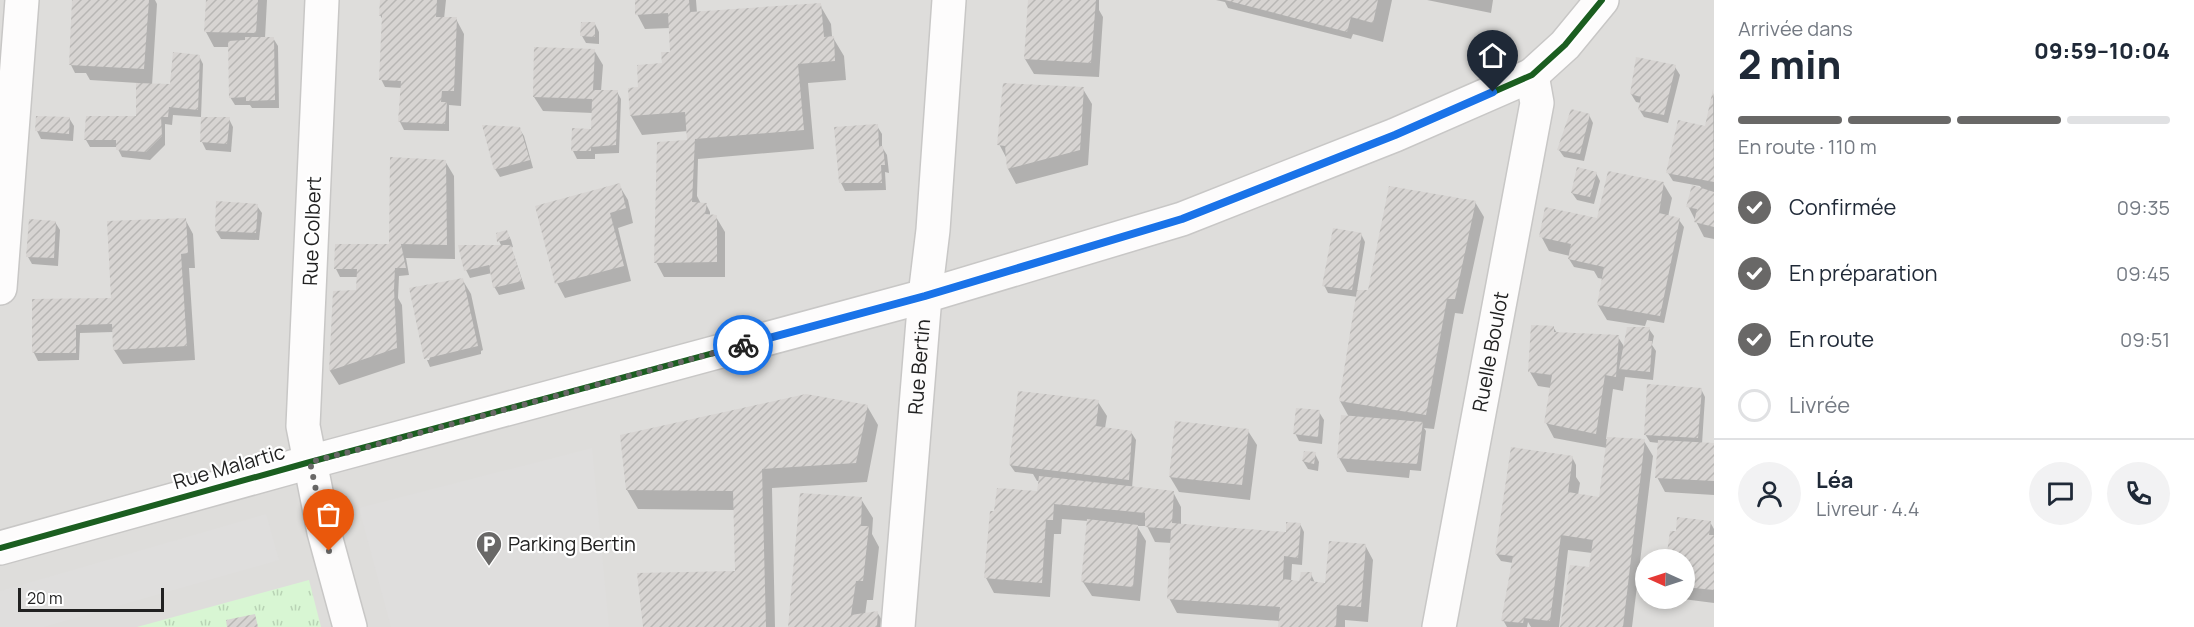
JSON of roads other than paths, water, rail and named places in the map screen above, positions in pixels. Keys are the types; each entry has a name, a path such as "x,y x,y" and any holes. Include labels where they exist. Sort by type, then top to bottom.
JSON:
{"street":[{"path":"0,288 22,0"},
{"name":"Rue Colbert","path":"322,0 303,426 324,532 350,627"},
{"name":"Rue Bertin","path":"898,627 925,296 933,230 949,0"},
{"name":"Rue Malartic","path":"0,548 925,296 1182,219 1395,135 1532,75 1565,45 1602,0"},
{"name":"Ruelle Boulot","path":"1439,627 1538,103 1532,75"}],"place":[{"name":"Parking Bertin","path":"489,567"}]}
